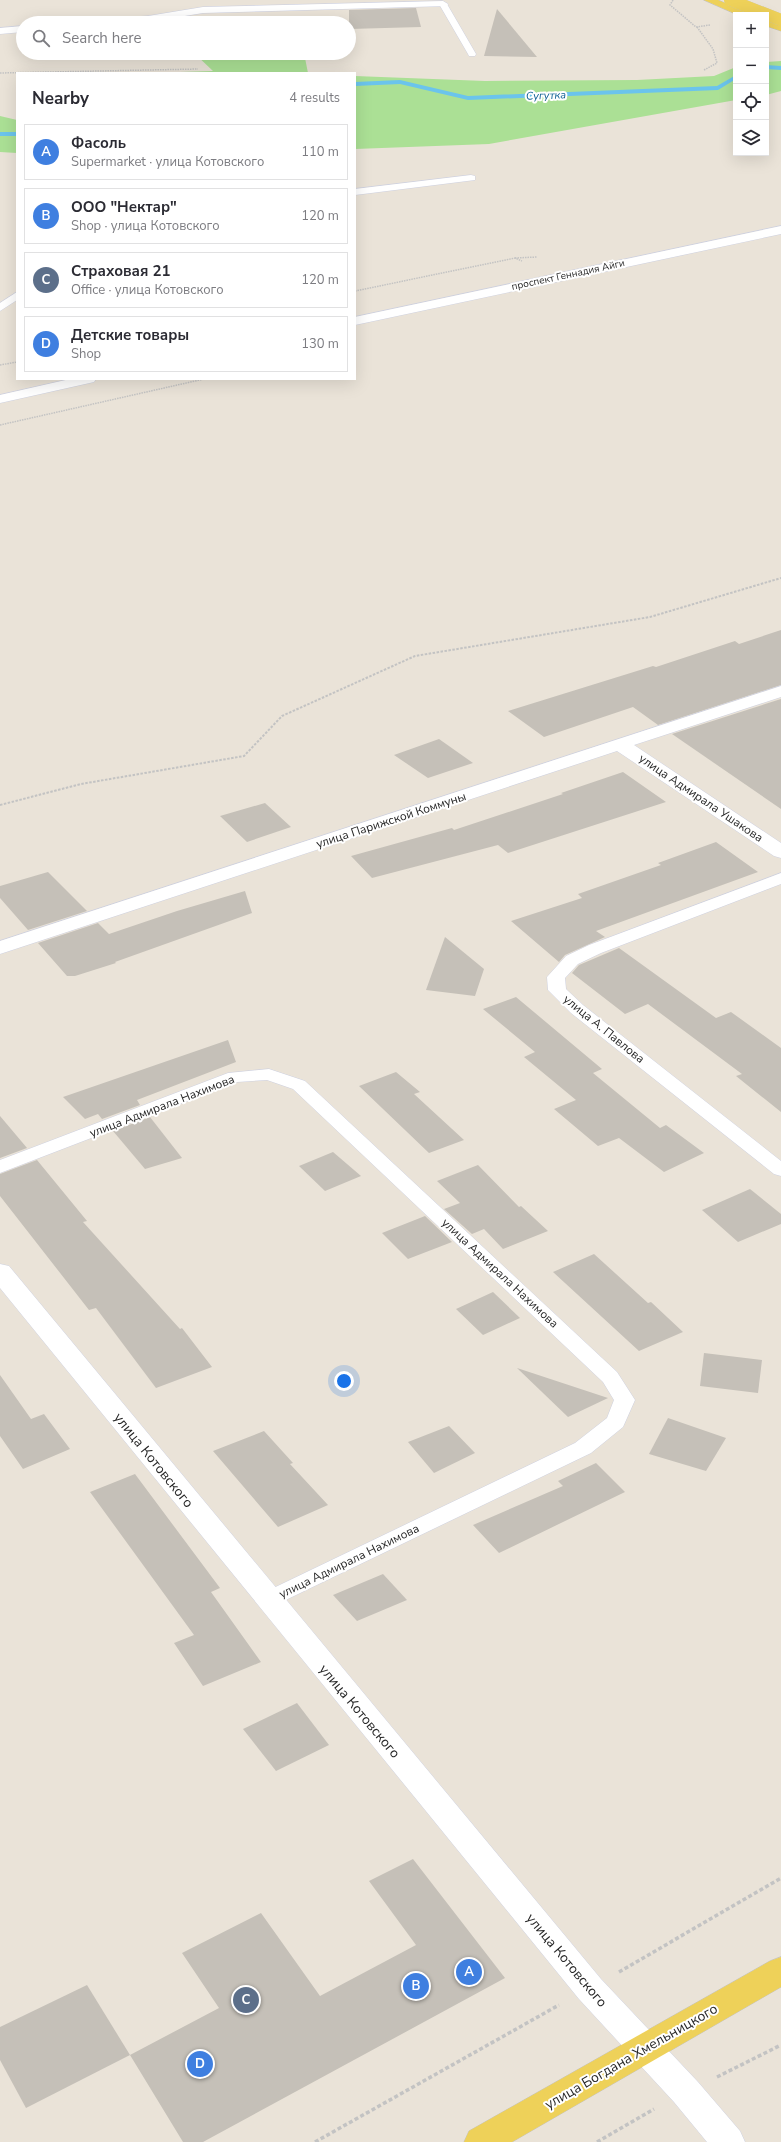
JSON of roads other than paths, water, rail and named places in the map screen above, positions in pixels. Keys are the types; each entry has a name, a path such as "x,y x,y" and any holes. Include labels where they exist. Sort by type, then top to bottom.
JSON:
{"main road":[{"path":"730,0 781,20"},
{"path":"712,1 740,12"},
{"path":"769,23 781,28"},
{"name":"улица Богдана Хмельницкого","path":"481,2142 781,1971"}],"street":[{"path":"166,16 203,10 391,7 441,2"},
{"path":"0,31 16,30"},
{"name":"проспект Геннадия Айги","path":"356,312 781,222"},
{"name":"проспект Геннадия Айги","path":"356,321 781,230"},
{"path":"0,390 46,380"},
{"path":"0,398 84,380"},
{"name":"улица Парижской Коммуны","path":"0,948 621,745 781,691"},
{"name":"улица Адмирала Ушакова","path":"621,745 781,852"},
{"name":"улица Котовского","path":"0,1272 590,1989 686,2092 728,2142"}],"lane":[{"path":"441,2 472,54"},
{"path":"356,192 471,178"},
{"path":"0,308 16,296"},
{"name":"улица А. Павлова","path":"781,878 595,949 572,960 556,977 557,990 577,1009 781,1170"},
{"name":"улица Адмирала Нахимова","path":"0,1167 234,1077 269,1074 299,1085 610,1377 624,1400 616,1422 583,1448 269,1600"}],"waterway":[{"name":"Сугутка","path":"769,67 781,68"},
{"name":"Сугутка","path":"356,84 400,82 468,98 718,88 733,79"},
{"name":"Сугутка","path":"0,134 16,134"}],"place":[{"name":"Фасоль","path":"469,1972"},
{"name":"ООО \"Нектар\"","path":"416,1986"},
{"name":"Страховая 21","path":"246,2000"},
{"name":"Детские товары","path":"200,2064"}]}
